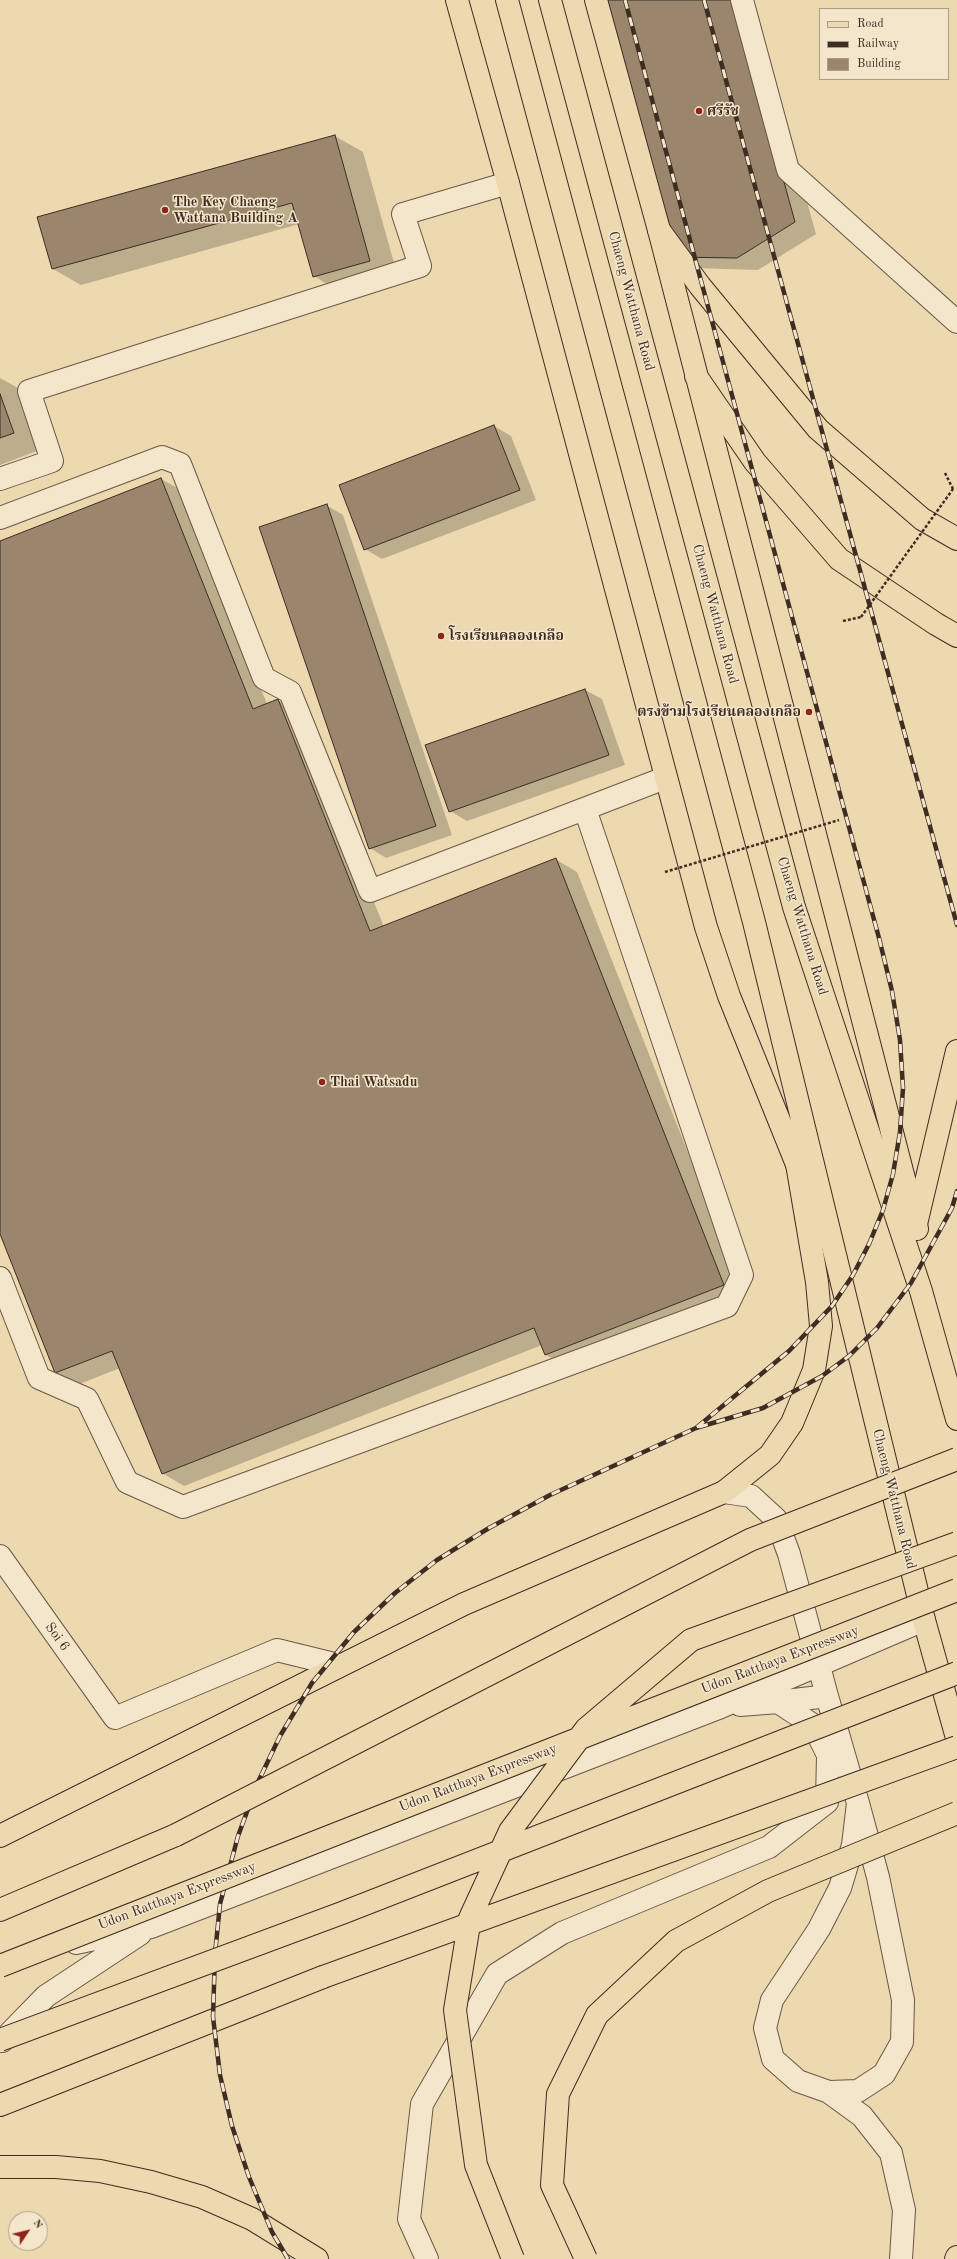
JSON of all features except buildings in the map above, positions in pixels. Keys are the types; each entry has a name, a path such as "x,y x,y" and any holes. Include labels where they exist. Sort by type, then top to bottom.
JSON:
{"main road":[{"name":"Chaeng Watthana Road","path":"457,0 508,184 665,778 706,927 729,996 835,1260"},
{"name":"Chaeng Watthana Road","path":"506,0 754,922 835,1260 924,1620 957,1738"},
{"name":"Chaeng Watthana Road","path":"550,0 794,907 921,1290 957,1419"},
{"name":"Chaeng Watthana Road","path":"596,0 659,230 916,1224 921,1290"},
{"path":"659,230 700,286 818,429 922,519 957,539"},
{"path":"696,376 755,462 839,559 936,624 957,636"},
{"path":"916,1224 957,1051"},
{"path":"0,1836 140,1768 338,1665 464,1604 724,1492 770,1455 792,1423 814,1370 821,1326 818,1289 797,1164"},
{"path":"0,1910 176,1835 750,1540 957,1459"},
{"path":"513,2259 476,2165 455,2010 470,1918 510,1831 586,1729 691,1640 957,1543"},
{"name":"Udon Ratthaya Expressway","path":"0,1966 957,1590"},
{"path":"0,2041 350,1910 957,1673"},
{"path":"0,2105 323,1977 957,1747"},
{"path":"586,2259 552,2185 558,2094 597,2015 676,1941 768,1891 957,1812"},
{"path":"0,2167 56,2167 100,2171 151,2182 202,2197 252,2219 317,2259"}],"street":[{"path":"742,0 788,170 957,322"},
{"path":"0,479 52,461 29,392 420,266 403,214 508,184"},
{"path":"0,518 162,457 180,464 264,678 290,692 370,890 585,810 665,778"},
{"path":"0,1278 39,1378 87,1399 127,1482 183,1507 727,1306 742,1275 585,810"},
{"path":"724,1492 751,1496 776,1519 789,1554 878,1877 903,2000 902,2042 884,2074 858,2091 829,2092"},
{"name":"Soi 6","path":"0,1556 6,1578 115,1718 277,1650 338,1665"},
{"path":"0,1958 151,1927 721,1707 924,1620"},
{"path":"721,1707 827,1696"},
{"path":"427,2259 409,2219 422,2104 497,1974 562,1933 769,1847 827,1802 828,1755 814,1725 778,1702"},
{"path":"858,1803 853,1845 840,1888 819,1929 772,2000 765,2028 773,2059 798,2081 829,2092 862,2116 890,2152 904,2210 901,2259"},
{"path":"0,2041 46,1996 151,1927"}],"path":[{"path":"843,621 861,617 953,489 945,473"},
{"path":"665,872 839,820"}],"railway":[{"path":"625,0 879,938 892,991 900,1040 903,1088 900,1132 893,1174 883,1210 869,1244 853,1275 832,1306 789,1351 696,1428"},
{"path":"704,0 957,925"},
{"path":"288,2259 272,2232 249,2177 232,2126 220,2075 213,2017 215,1954 220,1904 238,1836 258,1782 280,1736 312,1683 354,1632 395,1593 437,1560 489,1528 550,1495 696,1428 763,1408 822,1376 849,1356 877,1328 911,1283 952,1208 957,1191"}],"place":[{"name":"ศรีรัช","path":"699,111"},
{"name":"The Key Chaeng Wattana Building A","path":"165,210"},
{"name":"โรงเรียนคลองเกลือ","path":"441,636"},
{"name":"ตรงข้ามโรงเรียนคลองเกลือ","path":"809,712"},
{"name":"Thai Watsadu","path":"322,1082"}]}
